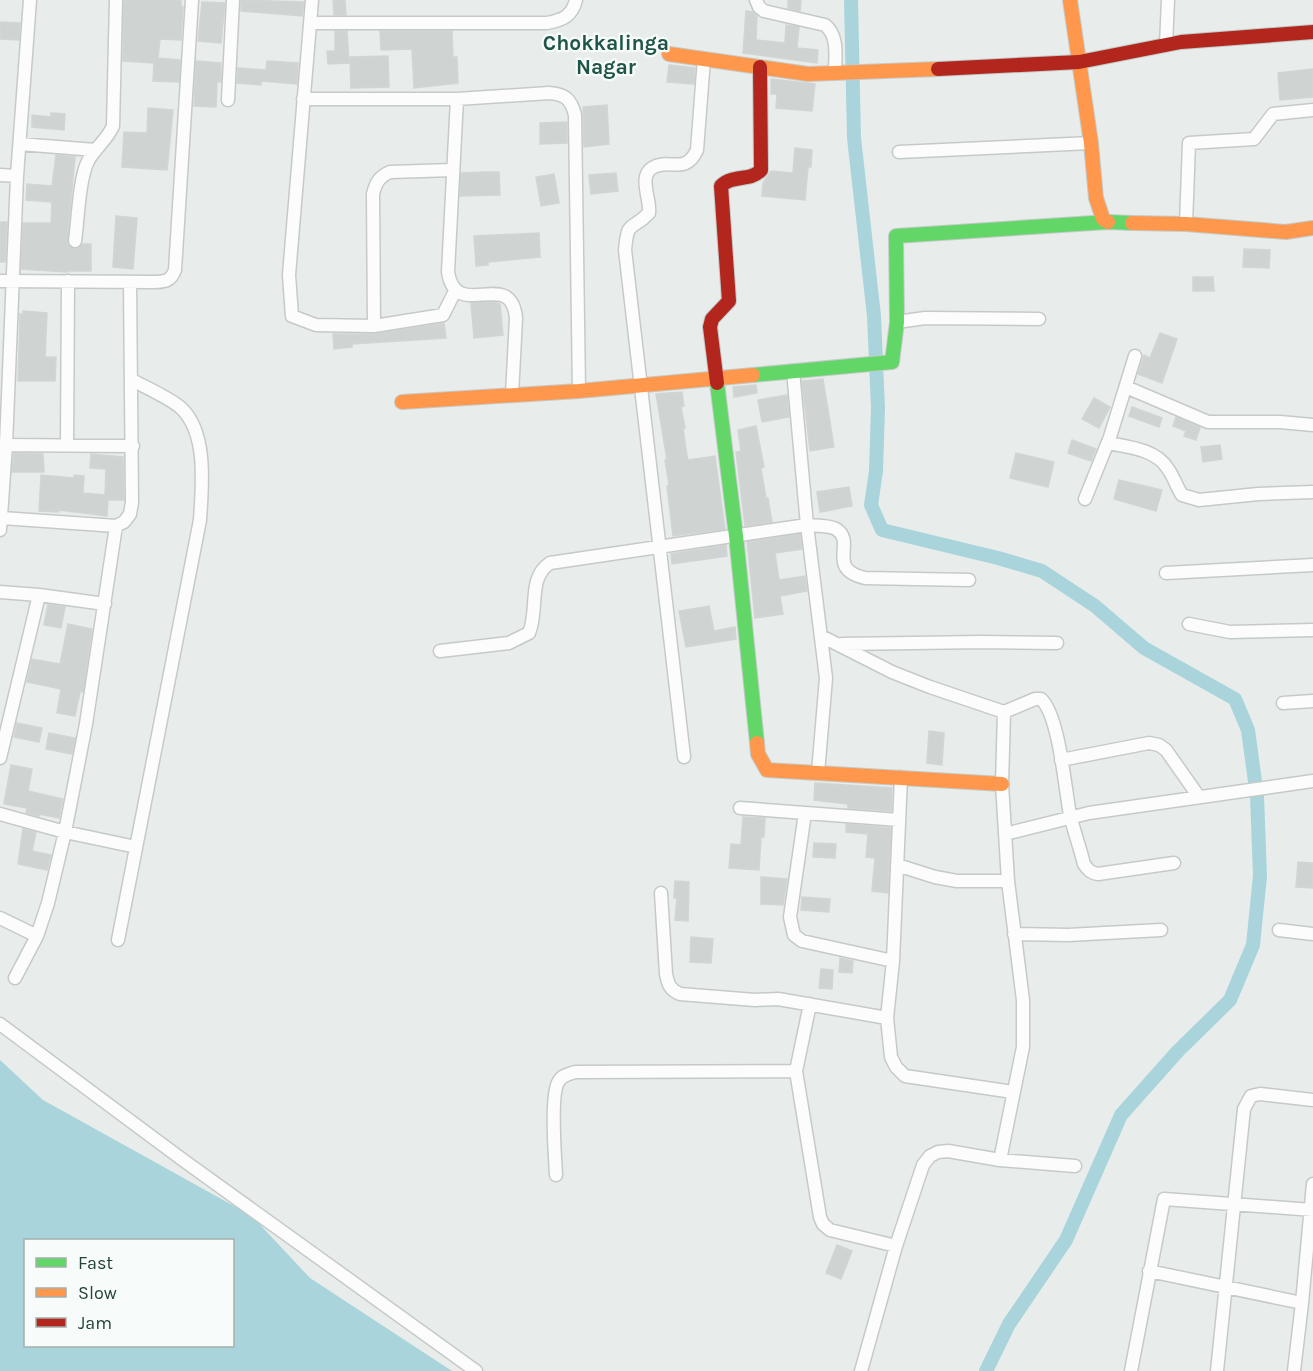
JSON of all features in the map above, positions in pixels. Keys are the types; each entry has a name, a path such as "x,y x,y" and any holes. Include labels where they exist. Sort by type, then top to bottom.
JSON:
{"street":[{"path":"30,0 17,176 1,524 116,526 124,522 130,514 133,446 130,282"},
{"path":"75,241 87,162 95,150 108,138 113,126 116,0"},
{"path":"0,281 166,282 172,277 175,270 192,0"},
{"path":"228,100 234,0"},
{"path":"312,0 289,275 292,316 316,325 374,326 443,315 455,291"},
{"path":"310,23 548,23 562,20 573,10 576,0"},
{"path":"756,0 764,11 825,25 832,30 847,73"},
{"path":"1070,0 1091,142 1096,198 1103,219 1108,222"},
{"path":"1166,45 1168,0"},
{"path":"669,54 808,74 847,73 1079,62 1181,42 1313,32"},
{"path":"684,757 625,250 632,224 649,213 650,206 645,182 647,173 659,165 687,163 693,159 697,150 704,59"},
{"path":"760,68 761,170 758,176 733,178 725,181 721,186 729,301 712,319 710,327 736,536 758,754 767,770 1002,784"},
{"path":"303,99 457,99 549,93 561,94 572,104 575,115 579,391"},
{"path":"457,99 448,272 450,285 455,291 464,295 503,295 511,299 515,307 516,318 512,395"},
{"path":"1186,224 1189,143 1254,139 1274,114 1313,110"},
{"path":"899,152 1091,142"},
{"path":"20,144 95,150"},
{"path":"374,326 373,194 376,182 382,175 390,172 453,170"},
{"path":"0,175 17,176"},
{"path":"402,402 579,391 892,362 897,322 896,236 1108,222 1186,224 1286,232 1313,228"},
{"path":"67,445 68,281"},
{"path":"897,322 925,318 1039,319"},
{"path":"1085,499 1108,443 1135,356"},
{"path":"793,371 807,525 826,688 818,773"},
{"path":"118,940 200,520 202,483 200,453 195,430 181,408 132,380"},
{"path":"1126,387 1208,422 1280,422 1313,425"},
{"path":"1108,443 1144,451 1159,459 1168,469 1182,495 1199,500 1258,494 1313,492"},
{"path":"3,445 133,446"},
{"path":"440,651 509,643 529,633 533,624 537,577 541,569 550,563 807,525 834,528 839,531 844,545 844,564 847,572 854,575 865,578 969,580"},
{"path":"15,978 37,936 48,903 65,832 86,724 116,526"},
{"path":"1166,573 1313,565"},
{"path":"0,592 105,604"},
{"path":"0,758 39,595"},
{"path":"1189,624 1230,632 1313,630"},
{"path":"821,636 892,672 1004,712 1035,699 1041,699 1047,704 1050,712 1071,817 1084,864 1092,873 1098,874 1174,862"},
{"path":"839,645 1057,643"},
{"path":"1282,704 1313,701"},
{"path":"1000,1160 1012,1092 1023,1047 1023,1000 1008,880 1002,784 1004,712"},
{"path":"1061,760 1149,743 1159,745 1166,750 1199,797"},
{"path":"901,777 893,961 887,1018 891,1057 904,1076 1012,1092"},
{"path":"1005,834 1071,817 1313,781"},
{"path":"740,808 899,820"},
{"path":"805,813 790,917 794,935 802,941 893,961"},
{"path":"0,814 65,832 136,847"},
{"path":"897,865 935,877 957,880 1008,880"},
{"path":"661,893 666,974 672,991 680,994 778,999 887,1018"},
{"path":"0,918 37,936"},
{"path":"1014,934 1068,935 1161,930"},
{"path":"1280,930 1313,934"},
{"path":"810,1004 796,1071 817,1203 823,1224 830,1230 896,1246"},
{"path":"0,1024 183,1160 476,1371"},
{"path":"556,1175 555,1094 560,1079 566,1074 575,1072 796,1071"},
{"path":"1216,1371 1244,1109 1251,1096 1260,1094 1313,1100"},
{"path":"861,1371 896,1246 923,1165 930,1156 948,1151 1000,1160 1075,1166"},
{"path":"1294,1371 1313,1184"},
{"path":"1131,1371 1164,1199 1312,1210"},
{"path":"1149,1271 1302,1303"}],"water":[{"path":"0,1060 43,1100 252,1216 310,1278 452,1371 0,1371"}],"building":[{"path":"124,0 181,0 183,7 181,40 160,39 158,58 180,60 179,82 153,81 154,63 123,61"},
{"path":"241,0 304,2 302,16 241,11"},
{"path":"333,0 345,0 346,15 334,15"},
{"path":"788,0 801,0 800,11 788,8"},
{"path":"202,2 225,3 221,43 198,41"},
{"path":"746,11 753,12 757,16 756,40 785,43 786,25 799,27 797,48 818,50 817,63 743,53"},
{"path":"0,22 20,23 19,40 0,39"},
{"path":"335,31 347,31 349,63 328,64 327,51 335,51"},
{"path":"380,31 452,31 453,57 457,57 458,83 414,88 412,49 381,50"},
{"path":"388,56 389,87 351,88 350,57"},
{"path":"196,61 221,63 221,82 217,82 216,107 194,106"},
{"path":"267,61 298,63 297,84 261,81 261,85 237,83 238,68 266,70"},
{"path":"669,65 695,68 694,84 667,82"},
{"path":"1313,69 1313,97 1280,100 1278,73"},
{"path":"771,79 815,84 812,111 776,108 777,94 771,94"},
{"path":"607,105 609,144 584,147 583,107"},
{"path":"148,108 173,110 167,170 122,167 124,132 147,133"},
{"path":"51,113 65,114 64,130 32,127 32,115 51,117"},
{"path":"567,122 567,143 540,144 540,123"},
{"path":"795,148 812,150 805,200 762,196 763,183 771,171 793,173"},
{"path":"56,155 75,157 67,241 73,249 83,244 91,244 91,271 21,269 23,223 51,223 52,202 26,200 27,184 52,186"},
{"path":"499,172 500,195 460,196 461,173"},
{"path":"616,173 618,191 591,194 589,175"},
{"path":"554,174 559,203 541,206 536,177"},
{"path":"116,216 137,218 133,269 113,267"},
{"path":"0,222 7,222 5,262 0,262"},
{"path":"539,233 540,257 488,262 488,265 476,266 474,236"},
{"path":"1244,249 1270,250 1269,268 1243,267"},
{"path":"1193,277 1213,277 1214,291 1193,291"},
{"path":"471,303 500,304 503,335 474,338"},
{"path":"23,311 47,313 45,357 56,357 55,381 18,381 20,314 23,314"},
{"path":"444,323 446,338 352,344 352,347 334,349 333,334 375,334"},
{"path":"1160,333 1177,339 1162,383 1138,374 1144,355 1150,358"},
{"path":"823,379 834,447 810,451 802,381"},
{"path":"756,385 757,393 734,397 733,387"},
{"path":"682,392 684,406 681,407 688,460 715,456 725,529 673,536 667,486 669,485 665,460 667,460 656,394"},
{"path":"787,395 789,417 762,422 758,400"},
{"path":"1094,398 1110,407 1099,428 1082,419"},
{"path":"1132,407 1162,418 1159,427 1129,416"},
{"path":"1176,417 1200,428 1196,440 1184,436 1186,431 1173,426"},
{"path":"756,426 764,467 761,468 766,498 768,498 772,522 745,526 736,452 741,451 738,430"},
{"path":"1072,440 1096,449 1091,461 1068,453"},
{"path":"1220,445 1222,459 1203,462 1201,447"},
{"path":"14,453 43,454 44,472 12,472"},
{"path":"1016,453 1054,462 1048,487 1010,478"},
{"path":"91,454 123,457 124,500 108,500 107,516 59,510 59,512 39,511 41,475 74,478 74,475 84,476 83,493 105,495 106,469 90,468"},
{"path":"1119,480 1162,490 1156,511 1114,499"},
{"path":"849,487 852,506 820,512 817,492"},
{"path":"800,534 802,549 775,553 779,580 805,576 807,591 780,596 783,614 755,618 747,542"},
{"path":"726,545 727,556 672,564 671,554"},
{"path":"48,604 65,607 61,628 44,625"},
{"path":"709,606 714,631 735,627 736,639 686,647 679,611"},
{"path":"68,624 92,629 83,692 80,692 75,716 57,713 61,689 27,682 32,659 60,664"},
{"path":"17,723 42,728 39,742 14,737"},
{"path":"929,731 944,733 942,765 927,763"},
{"path":"49,733 75,738 72,754 46,749"},
{"path":"11,765 32,769 28,791 63,799 59,818 26,813 27,808 4,804"},
{"path":"815,783 892,788 891,811 848,808 848,804 814,800"},
{"path":"743,817 765,818 759,870 729,868 731,844 741,845"},
{"path":"846,824 891,828 888,893 872,891 875,858 866,857 868,834 846,832"},
{"path":"23,829 36,832 32,851 51,855 47,870 18,864"},
{"path":"814,843 836,844 835,858 813,857"},
{"path":"1298,862 1313,863 1313,888 1296,887"},
{"path":"761,877 787,879 783,905 761,904"},
{"path":"675,881 689,882 688,921 675,920 677,898 674,898"},
{"path":"802,897 830,899 829,912 801,910"},
{"path":"691,937 713,939 711,963 690,962"},
{"path":"840,958 853,961 852,973 839,972"},
{"path":"821,969 833,970 832,989 819,988"},
{"path":"837,1245 852,1251 841,1279 826,1273"}],"waterway":[{"path":"851,0 854,138 874,316 878,408 876,471 871,505 882,530 1042,571 1095,606 1144,648 1235,699 1248,730 1257,796 1260,876 1253,945 1230,1000 1178,1051 1121,1115 1066,1240 1009,1324 986,1371"}],"traffic: fast":[{"path":"753,375 892,362 897,322 896,236 1108,222 1132,223"},
{"path":"717,383 736,536 757,743"}],"traffic: slow":[{"path":"1070,0 1091,143 1096,198 1103,219 1108,222"},
{"path":"669,54 808,74 938,69"},
{"path":"1132,223 1186,224 1286,232 1313,228"},
{"path":"402,402 579,391 753,375"},
{"path":"757,743 758,754 767,770 1002,784"}],"traffic: jam":[{"path":"938,69 1079,62 1181,42 1313,32"},
{"path":"717,383 710,327 712,319 729,301 721,186 731,180 752,176 761,170 760,67"}],"district":[{"name":"Chokkalinga Nagar","path":"606,55"}]}
